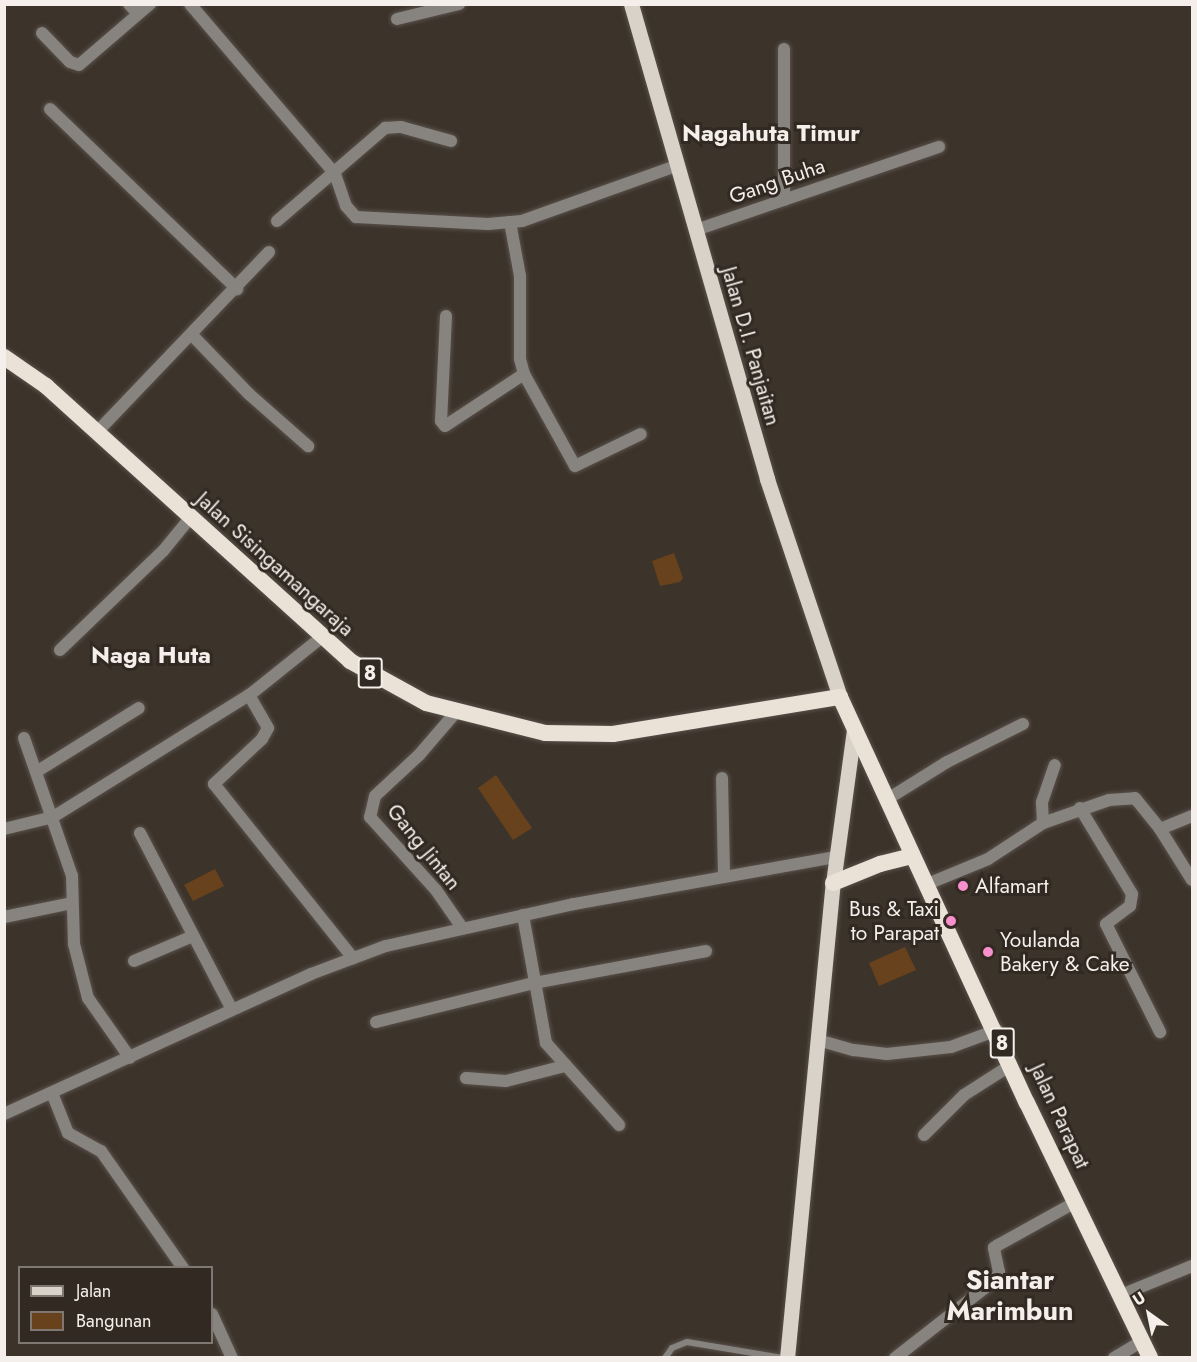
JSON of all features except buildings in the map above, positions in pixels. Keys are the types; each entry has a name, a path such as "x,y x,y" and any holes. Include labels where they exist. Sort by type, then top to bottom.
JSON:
{"highway":[{"name":"Jalan Sisingamangaraja","path":"4,357 46,386 350,661 392,687 426,703 545,733 613,734 840,696"},
{"name":"Jalan Parapat","path":"840,696 925,885 997,1030 1011,1065 1150,1358"},
{"path":"833,883 880,864 912,856"}],"main road":[{"name":"Jalan D.I. Panjaitan","path":"632,4 767,479 840,696"},
{"path":"785,1358 833,883 854,729"}],"street":[{"path":"129,4 138,14"},
{"path":"42,33 70,62 79,65 150,4"},
{"path":"190,4 335,174 346,206 356,218 510,222 678,165"},
{"path":"397,19 459,4"},
{"path":"784,49 784,200"},
{"path":"50,109 237,289"},
{"path":"277,221 335,174 378,132 392,126 451,141"},
{"name":"Gang Buha","path":"696,230 939,147"},
{"path":"510,222 520,276 520,359 524,374 575,466 641,434"},
{"path":"97,432 237,289 269,252"},
{"path":"446,316 442,425 447,425 524,374"},
{"path":"192,335 249,394 308,446"},
{"path":"60,650 163,551 190,518"},
{"path":"4,829 53,817 249,695 322,637"},
{"path":"249,695 268,728 262,739 216,778 216,788 353,958"},
{"path":"36,772 139,708"},
{"name":"Gang Jintan","path":"456,712 419,755 375,796 370,817 430,883 463,929"},
{"path":"886,800 947,762 1023,724"},
{"path":"24,738 72,876 74,944 88,998 130,1058"},
{"path":"1043,822 1042,802 1055,765"},
{"path":"722,778 724,877"},
{"path":"925,885 988,859 1043,822 1080,808 1125,796 1135,798 1160,829 1192,880"},
{"path":"1080,808 1132,894 1130,906 1106,924 1160,1032"},
{"path":"1160,829 1192,816"},
{"path":"140,833 232,1010"},
{"path":"4,1114 232,1010 386,946 523,915 836,857"},
{"path":"4,917 72,903"},
{"path":"523,915 546,1043 619,1125"},
{"path":"134,961 193,936"},
{"path":"376,1022 534,983 706,951"},
{"path":"818,1040 854,1050 887,1054 951,1047 997,1030"},
{"path":"924,1135 964,1095 1011,1065"},
{"path":"466,1078 506,1081 565,1066"},
{"path":"52,1093 68,1133 101,1151 182,1266"},
{"path":"894,1358 996,1279 999,1272 994,1248 1076,1202"},
{"path":"1121,1295 1192,1266"},
{"path":"213,1316 232,1358"},
{"path":"1114,1358 1142,1341"}],"lane":[{"path":"665,1358 672,1348 687,1342 785,1358"}],"place":[{"name":"Alfamart","path":"963,886"},
{"name":"Bus & Taxi to Parapat","path":"951,921"},
{"name":"Youlanda Bakery & Cake","path":"988,952"}],"district":[{"name":"Nagahuta Timur","path":"771,133"},
{"name":"Naga Huta","path":"151,655"},
{"name":"Siantar Marimbun","path":"1010,1294"}]}
